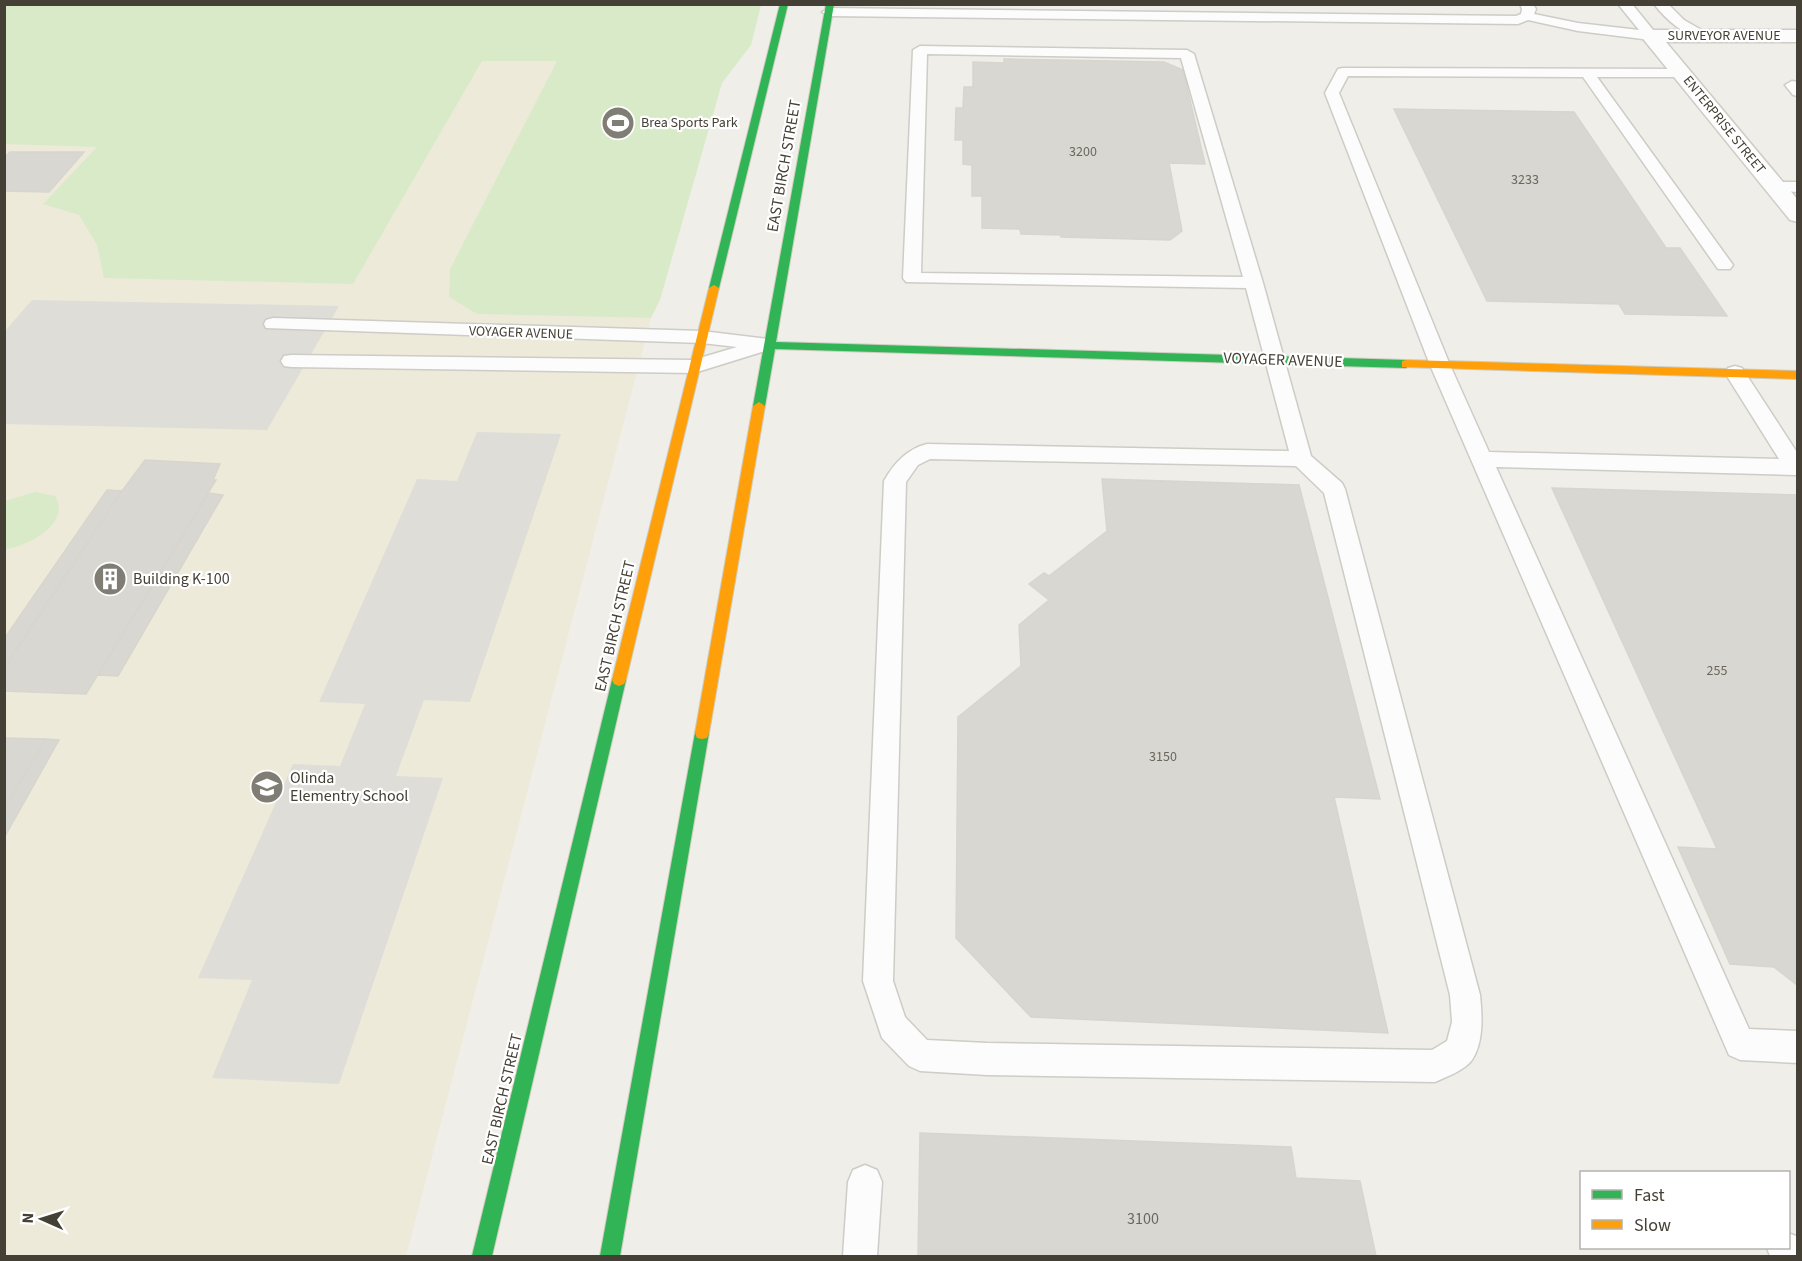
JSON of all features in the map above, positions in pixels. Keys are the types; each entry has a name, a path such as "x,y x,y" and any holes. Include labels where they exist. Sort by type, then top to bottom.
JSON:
{"street":[{"name":"EAST BIRCH STREET","path":"482,1257 694,367 784,4"},
{"name":"EAST BIRCH STREET","path":"610,1257 830,8"},
{"name":"SURVEYOR AVENUE","path":"1651,36 1797,36"},
{"name":"ENTERPRISE STREET","path":"1651,36 1797,215"},
{"name":"VOYAGER AVENUE","path":"769,345 1797,375"}],"lane":[{"path":"1624,4 1651,36"},
{"path":"1660,4 1679,22 1705,36"},
{"path":"830,8 1518,20 1526,10 1578,27 1651,36"},
{"path":"1254,283 912,278 920,50 1187,54 1254,283 1276,360 1301,459 1334,489 1465,995 1467,1022 1460,1051 1435,1066 987,1059 920,1055 893,1028 878,981 896,481 911,460 927,451 1301,459"},
{"path":"1681,73 1343,72 1332,93 1440,365 1740,1044 1797,1047"},
{"path":"1587,73 1724,265"},
{"path":"1774,187 1797,187"},
{"name":"VOYAGER AVENUE","path":"273,324 702,337 769,345"},
{"name":"VOYAGER AVENUE","path":"291,361 694,367 769,345"},
{"path":"1481,459 1795,467 1735,373"},
{"path":"860,1257 865,1182"}],"shaded area":[{"name":"Olinda Elementry School","path":"4,11 482,61 558,61 450,269 449,297 478,314 651,318 406,1256 5,1256"},
{"path":"32,300 339,306 267,430 5,424 5,331"},
{"path":"477,432 561,434 470,702 424,700 396,776 443,778 339,1084 212,1078 252,980 198,978 293,764 340,766 365,704 319,702 417,479 457,481"}],"green space":[{"path":"5,4 761,5 751,45 722,83 660,300 651,318 477,314 449,297 450,269 557,61 482,61 353,284 104,278 97,245 79,215 43,204 97,147 5,144"},
{"path":"35,492 55,496 59,506 58,515 45,532 25,544 5,549 5,501"}],"building":[{"path":"1004,59 1164,62 1183,70 1205,164 1169,163 1182,231 1170,240 1061,237 1061,235 1021,234 1020,229 982,228 982,196 972,196 972,165 963,164 963,140 955,140 956,108 963,108 964,87 973,87 973,62 1004,63"},
{"path":"1394,109 1574,112 1666,248 1680,248 1727,316 1625,314 1619,304 1487,301"},
{"path":"10,152 84,152 49,192 4,191 4,158"},
{"name":"Building K-100","path":"145,460 220,464 213,480 216,480 86,694 4,691 4,668"},
{"path":"1102,479 1299,485 1380,799 1334,797 1388,1033 1031,1017 956,938 958,717 1021,666 1019,625 1049,600 1029,584 1044,573 1049,576 1107,531"},
{"path":"1552,488 1798,495 1798,986 1774,967 1730,964 1678,847 1717,849"},
{"path":"107,490 122,491 4,668 4,639"},
{"path":"209,493 223,495 118,676 98,675"},
{"path":"4,738 46,739 4,808"},
{"path":"46,739 59,740 4,838 4,808"},
{"path":"920,1133 1291,1147 1296,1178 1360,1181 1376,1256 918,1256"}],"traffic: fast":[{"path":"714,288 784,4"},
{"path":"759,406 830,4"},
{"path":"769,345 1406,364"},
{"path":"482,1256 619,680"},
{"path":"610,1256 702,733"}],"traffic: slow":[{"path":"619,680 714,288"},
{"path":"1406,364 1798,375"},
{"path":"702,733 759,406"}],"place":[{"name":"Brea Sports Park","path":"618,123"},
{"name":"Building K-100","path":"110,579"},
{"name":"Olinda Elementry School","path":"267,787"}]}
